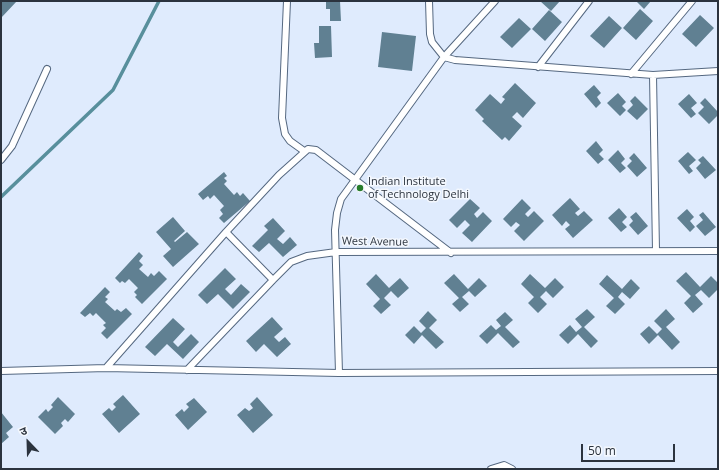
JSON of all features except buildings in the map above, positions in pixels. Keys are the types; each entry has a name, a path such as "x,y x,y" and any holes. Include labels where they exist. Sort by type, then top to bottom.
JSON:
{"lane":[{"path":"287,1 282,118 285,134 290,141 304,152"},
{"path":"429,1 430,34 436,49 444,57 463,61 652,76 718,71"},
{"name":"West Avenue","path":"495,1 444,57 341,199 337,213 335,230 336,252 718,251"},
{"path":"538,67 589,1"},
{"path":"631,74 692,1"},
{"path":"1,160 12,146 47,69"},
{"path":"652,76 656,251"},
{"path":"106,368 226,232 304,152 310,148 316,150 451,252"},
{"path":"226,232 272,280"},
{"path":"187,370 272,280 292,262 298,258 319,253 336,252 339,373"},
{"path":"1,371 106,368 339,373 718,372"},
{"path":"491,469 504,465 512,469"}],"waterway":[{"path":"1,197 113,90 159,1"}],"place":[{"name":"Indian Institute of Technology Delhi","path":"360,188"}]}
